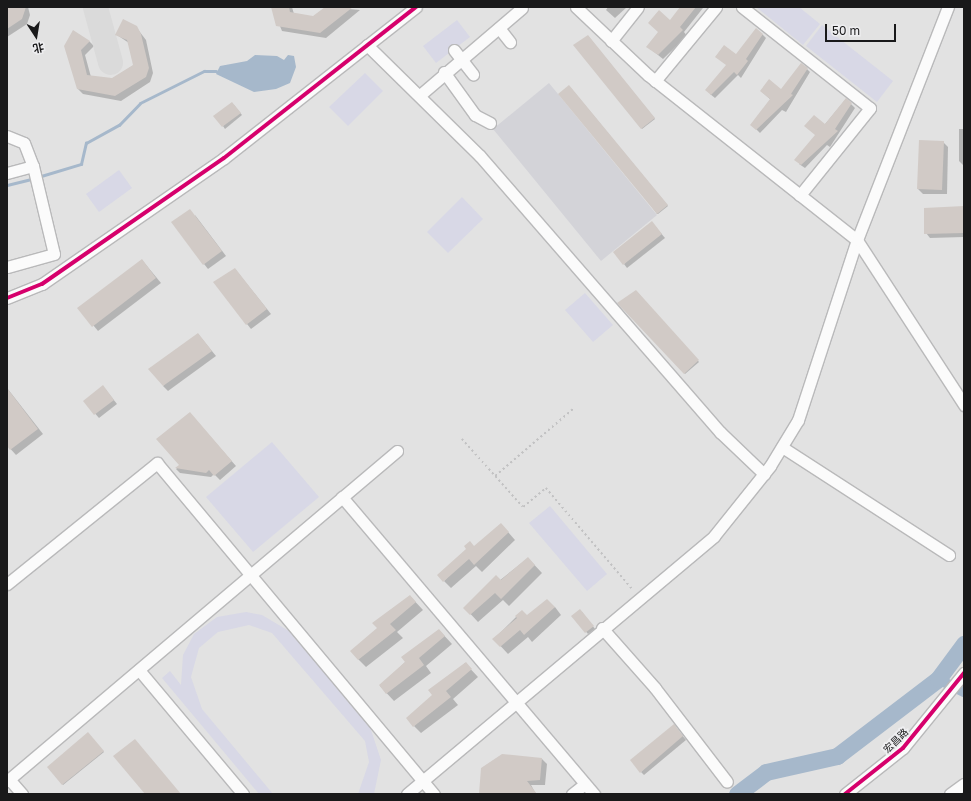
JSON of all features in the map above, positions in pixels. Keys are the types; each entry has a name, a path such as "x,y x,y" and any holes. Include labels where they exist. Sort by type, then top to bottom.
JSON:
{"street":[{"path":"7,298 42,284 224,158 416,7"},
{"path":"576,7 611,41 655,80 857,240 964,405"},
{"path":"611,41 638,7"},
{"path":"655,80 716,7"},
{"path":"742,7 870,108 800,195"},
{"path":"407,794 602,628 714,536 764,474 798,420 857,240 948,7"},
{"path":"420,95 444,72 457,54 499,28 522,8"},
{"path":"499,28 510,42"},
{"path":"367,45 420,95 480,156 720,432 764,474"},
{"path":"457,54 473,74"},
{"path":"444,72 475,115 490,123"},
{"path":"7,136 24,143 33,166 54,254 7,267"},
{"path":"7,173 33,166"},
{"path":"782,447 949,555"},
{"path":"22,794 8,780 397,451"},
{"path":"7,584 157,463 434,794"},
{"path":"342,497 594,794"},
{"path":"602,628 665,699 727,782"},
{"path":"139,670 243,794"},
{"name":"宏昌路","path":"845,794 903,748 948,697 962,676"},
{"path":"572,794 585,784"},
{"path":"950,794 964,784"}],"path":[{"path":"495,476 574,408"},
{"path":"462,439 523,508 546,488 640,598"}],"shaded area":[{"path":"756,7 799,7 820,24 803,45"},
{"path":"457,20 470,37 436,63 423,46"},
{"path":"822,25 893,81 877,102 806,46"},
{"path":"365,73 383,91 348,126 329,107"},
{"path":"549,83 657,215 601,261 493,129"},
{"path":"119,170 132,188 99,212 86,194"},
{"path":"462,197 483,219 448,253 427,232"},
{"path":"585,293 613,325 593,342 565,310"},
{"path":"272,442 319,497 253,552 206,497"},
{"path":"550,506 607,574 587,591 529,523"},
{"path":"246,612 262,615 289,631 370,727 381,760 374,794 358,794 369,762 365,741 272,633 249,625 218,632 199,648 191,677 202,709 273,794 259,794 162,678 170,671 181,685 183,655 194,634 217,617"}],"water":[{"path":"255,55 277,56 284,60 288,55 294,56 296,67 290,83 276,89 254,92 216,74 220,66 247,61"}],"building":[{"path":"7,7 26,7 22,19 7,29"},
{"path":"271,7 289,7 290,12 313,16 325,7 353,7 320,33 276,26"},
{"path":"680,7 696,7 680,27 683,30 658,55 646,47 658,32 648,23 659,10 670,20"},
{"path":"123,19 137,26 141,34 149,68 146,77 115,96 77,89 64,46 73,30 90,41 81,50 87,75 112,78 133,65 127,40 115,35"},
{"path":"756,28 763,34 746,59 748,61 737,75 734,72 711,95 705,90 726,65 715,57 724,45 736,54"},
{"path":"588,35 655,118 641,129 573,45"},
{"path":"801,63 808,68 791,94 793,95 756,130 750,125 770,99 760,91 769,79 781,89"},
{"path":"569,85 668,205 657,214 558,94"},
{"path":"846,98 852,103 835,129 838,131 801,165 794,160 815,135 804,126 814,115 825,124"},
{"path":"232,102 241,113 222,127 213,116"},
{"path":"919,140 944,141 942,190 917,189"},
{"path":"964,206 964,233 924,234 924,208"},
{"path":"190,209 222,251 203,265 171,222"},
{"path":"652,221 662,234 623,265 613,252"},
{"path":"142,259 156,278 92,327 77,308"},
{"path":"235,268 267,309 246,325 213,282"},
{"path":"636,290 699,360 684,374 617,303"},
{"path":"198,333 212,351 163,386 148,369"},
{"path":"103,385 114,400 94,415 83,401"},
{"path":"7,388 38,429 10,450 7,446"},
{"path":"190,412 232,461 214,476 209,470 206,473 175,468 179,465 156,439"},
{"path":"501,523 509,532 474,565 469,559 443,582 437,575 466,549 464,546 470,541 474,546"},
{"path":"528,557 535,565 501,599 495,593 470,615 463,608 496,575 501,580"},
{"path":"410,595 416,602 390,624 396,630 358,660 350,651 377,628 372,623"},
{"path":"547,599 555,607 524,635 520,630 500,647 492,639 517,618 515,616 522,610 527,615"},
{"path":"580,609 594,626 585,633 571,616"},
{"path":"439,629 445,636 419,658 424,665 386,694 379,685 405,662 401,657"},
{"path":"466,662 472,669 446,691 451,697 413,727 406,718 432,695 428,690"},
{"path":"674,724 683,736 640,773 630,760"},
{"path":"88,732 104,751 62,785 47,767"},
{"path":"135,739 181,794 145,794 113,756"},
{"path":"502,754 542,758 540,780 527,781 537,794 479,794 481,768"}],"waterway":[{"path":"41,176 81,164 86,143 119,125 140,103 204,71 216,71"},
{"path":"7,185 31,179"},
{"path":"737,794 766,772 837,756 938,679 964,644"},
{"path":"938,679 964,692"}],"taxiway":[{"path":"95,7 110,62"}],"cycle path":[{"path":"7,298 42,284 224,158 416,7"},
{"path":"845,794 903,748 964,673"}]}
